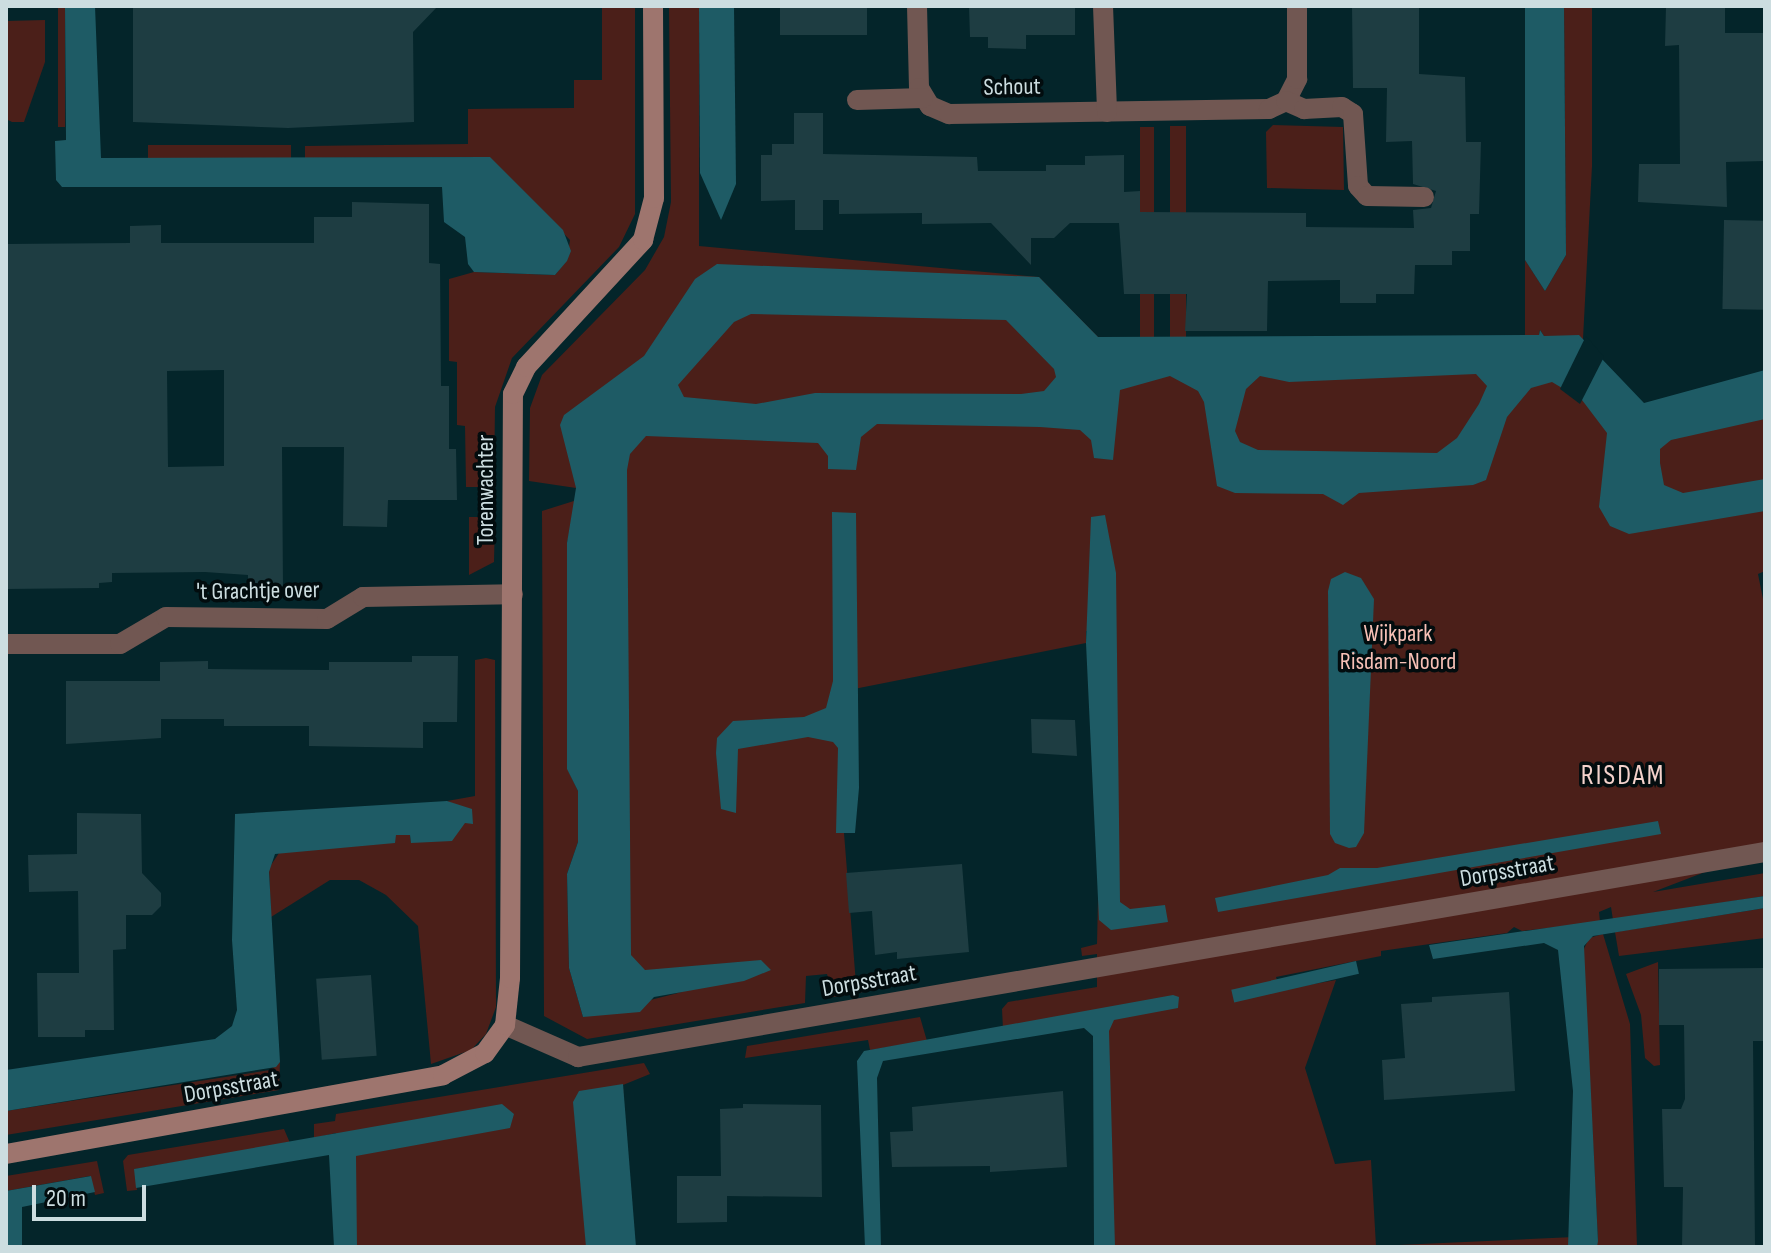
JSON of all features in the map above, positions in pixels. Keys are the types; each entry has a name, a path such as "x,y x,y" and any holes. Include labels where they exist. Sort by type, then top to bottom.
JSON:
{"street":[{"name":"Torenwachter","path":"505,1025 510,978 512,406 517,382 633,257 650,220 653,6"},
{"path":"917,6 917,73 923,98"},
{"path":"1103,6 1107,112"},
{"path":"1286,101 1297,79 1297,6"},
{"name":"Schout","path":"857,100 923,98 949,114 1244,113 1286,101 1304,109 1342,107 1353,114 1358,186 1367,196 1424,197"},
{"name":"'t Grachtje over","path":"6,644 120,644 166,617 327,619 363,597 513,594"},
{"name":"Dorpsstraat","path":"6,1154 443,1075 485,1053 505,1025 578,1057 1765,852"}],"green space":[{"path":"58,6 65,6 65,127 58,127"},
{"path":"602,6 635,6 635,214 619,247 512,358 495,407 494,487 466,487 465,426 457,425 457,362 449,361 449,279 474,272 555,275 567,260 570,240 489,157 305,158 305,146 468,144 468,109 574,108 574,80 602,80"},
{"name":"Wijkpark Risdam-Noord","path":"669,6 699,6 699,246 1039,277 1098,337 1548,360 1636,428 1765,394 1765,571 1758,574 1765,609 1765,849 1653,892 1765,873 1765,896 1613,920 1611,907 1599,912 1600,922 1522,931 1514,927 1507,933 1381,951 1381,956 1276,977 1280,990 1336,980 1305,1068 1335,1164 1371,1160 1376,1246 1574,1237 1598,1241 1583,951 1589,938 1603,934 1630,1024 1637,1247 1104,1247 1097,1010 1003,1029 1002,1009 1008,1002 1097,987 1097,954 1082,956 1081,948 1097,944 1104,629 1086,631 1086,643 854,689 854,679 839,833 844,833 856,984 869,982 869,991 833,997 827,974 806,976 805,1003 587,1039 544,1016 542,511 577,500 576,488 529,481 530,408 542,375 645,270 664,237 671,202","holes":["577,500 607,999 682,992 583,1017 569,968 567,874 578,842 578,791 567,768 567,543"]},
{"path":"1564,6 1592,6 1592,166 1583,339 1544,336 1540,330 1539,335 1525,335 1525,260 1545,291 1566,255"},
{"path":"45,20 45,62 24,122 12,122 6,119 6,21"},
{"path":"1273,125 1343,127 1344,190 1267,188 1266,132"},
{"path":"1170,126 1186,126 1186,339 1170,339"},
{"path":"1140,127 1154,127 1154,338 1140,338"},
{"path":"148,145 291,145 291,158 148,158"},
{"path":"469,517 495,517 494,562 469,575"},
{"path":"475,660 495,660 496,1007 486,1034 471,1050 431,1064 418,926 386,895 359,880 330,880 271,917 269,868 281,850 395,842 395,835 410,835 411,842 463,810 447,801 475,796"},
{"path":"1765,908 1765,938 1619,956 1615,932"},
{"path":"1658,962 1660,1065 1654,1066 1645,1058 1641,1015 1626,974"},
{"path":"920,1017 927,1041 870,1050 868,1040 745,1058 747,1046"},
{"path":"280,1062 279,1090 6,1135 6,1111 270,1070"},
{"path":"644,1063 650,1074 623,1085 629,1247 340,1247 336,1133 314,1138 314,1124 335,1121 336,1114"},
{"path":"284,1129 290,1143 135,1169 137,1190 127,1191 123,1161 128,1155"},
{"path":"97,1161 104,1193 95,1195 90,1176 6,1191 6,1176"}],"water":[{"path":"65,6 95,6 101,158 490,157 563,230 571,251 567,261 555,275 474,272 468,264 465,237 444,222 442,187 62,187 56,180 55,141 66,140"},
{"path":"699,6 734,6 736,184 721,220 700,173"},
{"path":"1525,6 1564,6 1566,255 1545,291 1525,260"},
{"path":"717,264 1039,277 1098,337 1539,335 1540,330 1544,336 1579,335 1644,403 1765,370 1765,419 1671,440 1660,449 1660,463 1664,485 1683,493 1765,479 1765,511 1629,534 1610,526 1599,507 1607,433 1582,400 1552,382 1531,388 1507,417 1486,480 1473,485 1359,493 1343,505 1323,494 1235,493 1217,486 1204,402 1198,391 1170,376 1120,390 1113,460 1094,458 1091,440 1080,430 1040,427 877,424 861,437 856,470 828,469 828,456 818,443 646,436 630,454 627,470 631,955 645,970 761,960 771,970 744,981 654,997 640,1012 583,1017 569,968 567,874 578,842 578,791 567,769 567,543 576,488 560,425 564,415 644,356 695,279","holes":["751,314 1006,320 1054,369 1056,377 1044,391 1021,394 815,393 756,404 684,397 678,385 734,322","1476,374 1487,386 1479,404 1457,438 1437,453 1258,450 1240,442 1235,431 1246,389 1260,376 1289,382"]},
{"path":"832,512 856,513 859,788 855,833 836,833 838,748 833,742 808,737 738,749 736,813 721,809 716,753 717,738 733,721 804,717 826,708 833,681"},
{"path":"1105,515 1116,573 1120,902 1130,909 1165,905 1168,922 1111,930 1099,920 1086,643 1091,517"},
{"path":"1345,572 1361,578 1374,599 1364,833 1356,847 1349,848 1335,843 1330,834 1328,591 1331,579"},
{"path":"447,801 472,809 473,824 465,823 452,841 411,843 410,835 396,835 395,843 275,854 269,872 280,1062 276,1067 6,1111 6,1070 215,1039 232,1026 237,1010 232,940 235,814"},
{"path":"1658,821 1661,834 1218,912 1215,898 1328,875 1340,868 1377,868"},
{"path":"1765,896 1765,908 1593,936 1584,946 1598,1241 1597,1247 1568,1247 1573,1091 1558,950 1544,943 1433,959 1429,945"},
{"path":"1356,961 1359,974 1234,1002 1231,990"},
{"path":"1173,995 1179,997 1178,1008 1114,1020 1109,1031 1115,1247 1094,1247 1093,1036 1084,1028 883,1061 877,1078 881,1247 865,1247 857,1061 864,1051"},
{"path":"623,1084 636,1247 586,1247 573,1102 579,1091"},
{"path":"502,1104 514,1114 510,1128 356,1156 357,1247 334,1247 329,1155 136,1188 134,1169"},
{"path":"91,1176 95,1192 22,1207 22,1247 6,1247 6,1191"}],"pier":[{"path":"1586,336 1604,357 1580,404 1560,389"}],"building":[{"path":"133,6 438,6 413,32 414,122 288,128 133,122"},
{"path":"780,6 867,6 867,35 780,35"},
{"path":"969,6 1075,6 1075,35 1026,35 1026,49 988,48 988,37 970,37"},
{"path":"1352,6 1419,6 1419,74 1465,77 1466,142 1481,142 1479,214 1470,214 1470,251 1452,251 1452,265 1415,265 1414,294 1376,294 1376,303 1340,303 1340,280 1268,281 1267,331 1185,331 1187,294 1124,294 1119,223 1070,223 1054,238 1031,238 1031,265 991,223 922,224 922,213 839,214 839,200 823,200 823,230 795,230 795,200 761,201 761,155 772,155 772,144 794,144 794,113 823,113 823,154 977,157 978,171 1046,171 1046,165 1085,165 1085,156 1124,155 1124,192 1140,191 1140,212 1306,213 1306,227 1414,228 1413,210 1431,208 1436,191 1413,184 1412,141 1386,142 1387,88 1353,88"},
{"path":"1666,6 1725,6 1725,33 1765,33 1765,161 1726,162 1727,207 1638,202 1639,164 1680,164 1679,45 1665,46"},
{"path":"352,202 429,204 429,263 440,264 441,386 449,386 449,449 456,449 457,500 388,500 387,527 343,526 344,447 282,447 283,588 248,588 248,575 205,572 112,573 112,582 99,583 99,588 6,589 6,244 130,243 130,226 161,225 161,243 314,243 314,217 352,217","holes":["224,370 224,466 168,467 167,371"]},
{"path":"1724,220 1765,221 1763,310 1722,309"},
{"path":"412,656 458,656 457,722 423,722 423,748 309,746 309,726 224,726 224,719 161,719 161,738 66,744 66,681 160,681 160,662 208,661 208,669 329,670 329,662 412,662"},
{"path":"1031,719 1075,720 1077,756 1032,753"},
{"path":"77,813 141,814 142,873 161,893 161,906 152,915 126,915 126,949 113,950 114,1030 85,1030 85,1037 38,1037 37,973 79,973 78,891 29,892 28,855 77,854"},
{"path":"962,864 969,952 897,959 897,952 875,955 872,911 849,913 846,873"},
{"path":"1764,968 1764,1041 1753,1041 1755,1247 1682,1247 1683,1187 1664,1187 1662,1109 1681,1109 1685,1099 1684,1025 1659,1025 1659,969"},
{"path":"371,975 377,1056 322,1060 316,979"},
{"path":"1509,992 1515,1091 1384,1100 1382,1060 1405,1058 1401,1004 1432,1002 1432,997"},
{"path":"1063,1091 1067,1167 990,1172 990,1166 892,1167 890,1132 913,1131 912,1107"},
{"path":"743,1104 821,1105 822,1197 727,1196 727,1222 677,1223 677,1176 721,1176 720,1109 743,1108"}],"district":[{"name":"RISDAM","path":"1623,776"}]}
